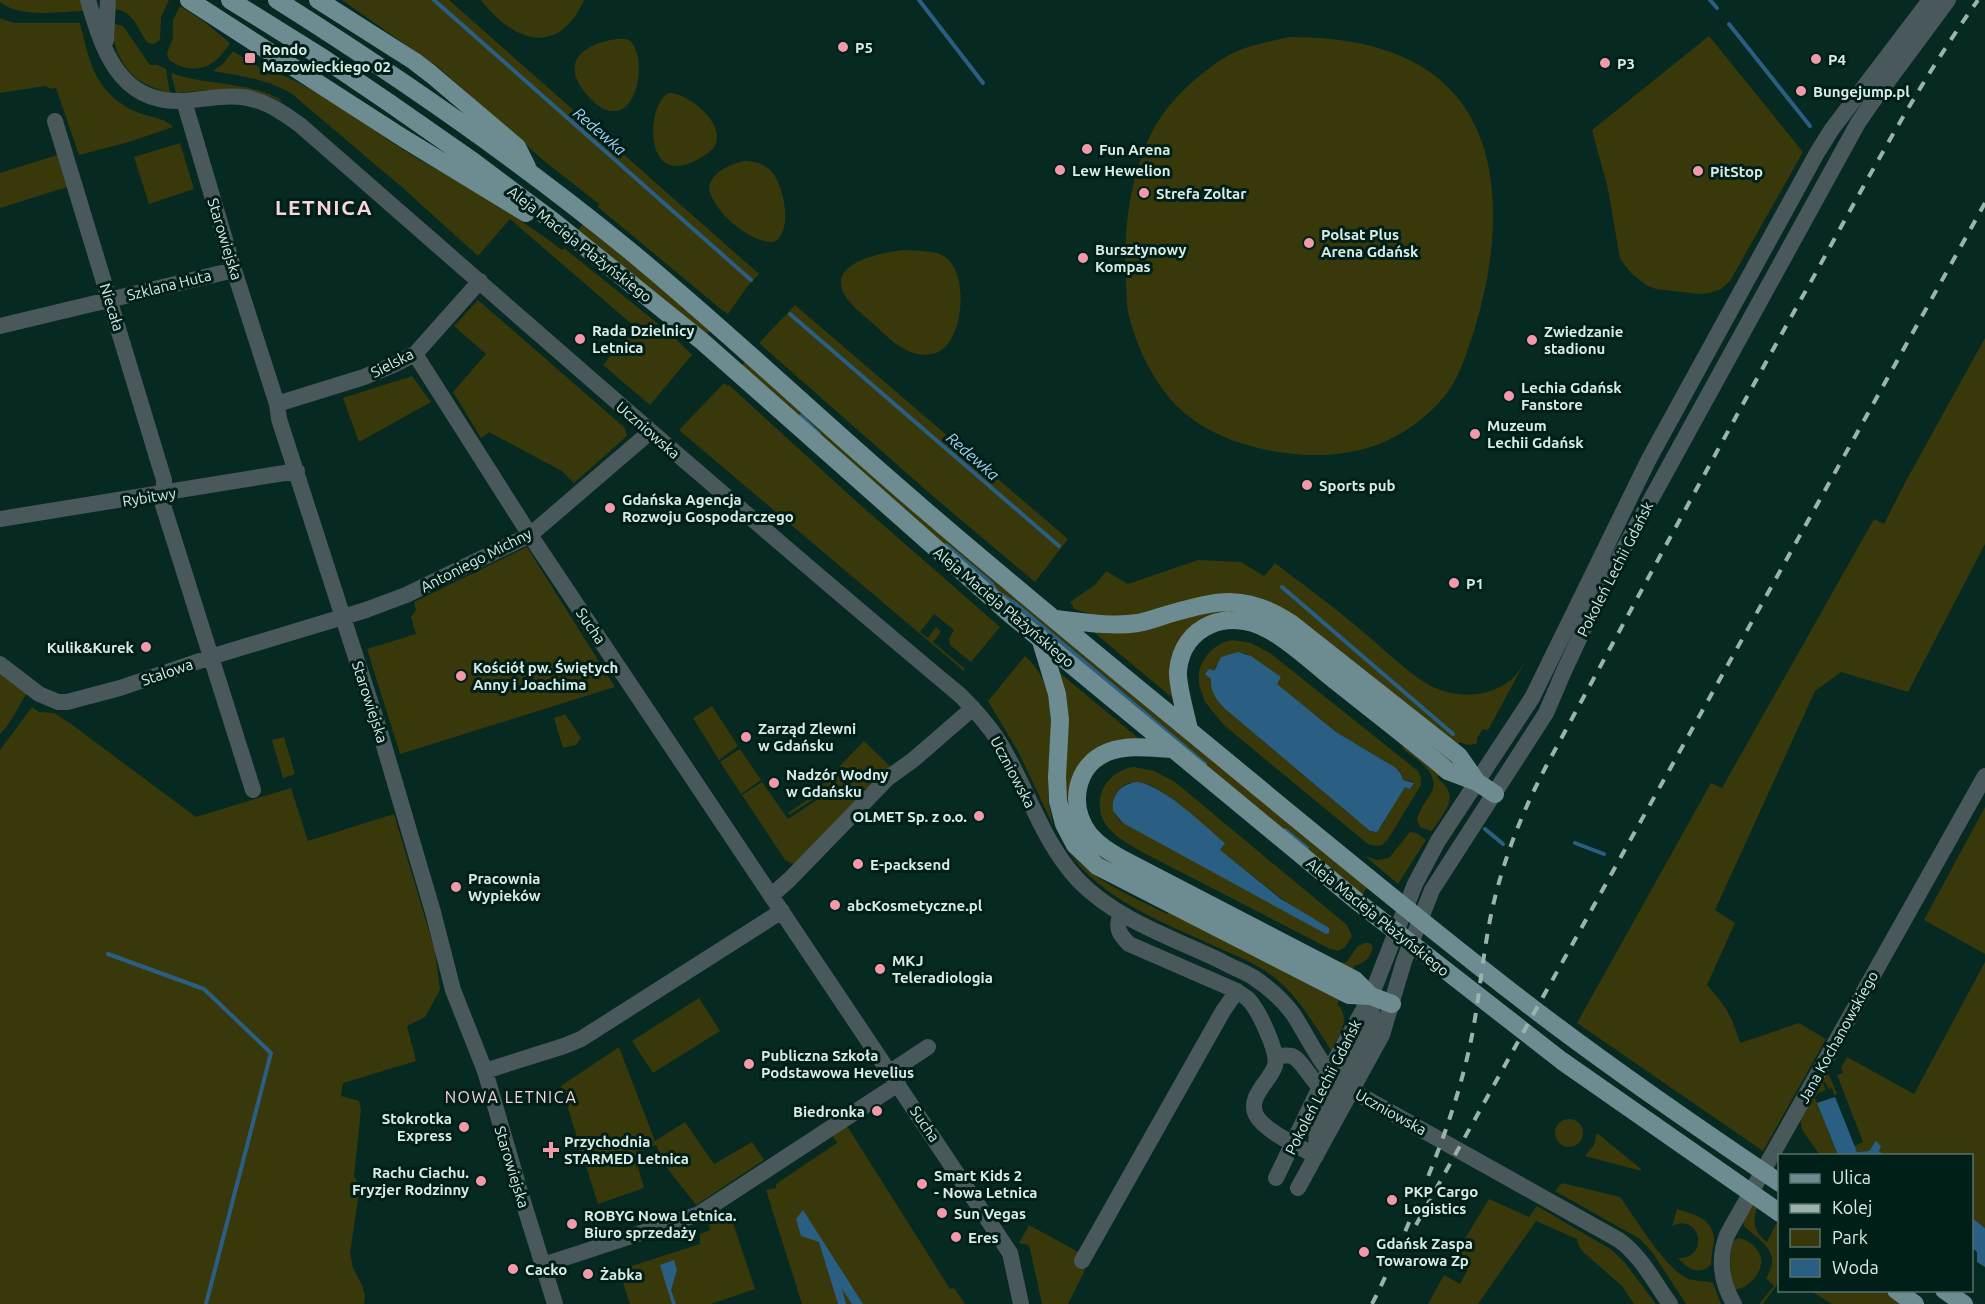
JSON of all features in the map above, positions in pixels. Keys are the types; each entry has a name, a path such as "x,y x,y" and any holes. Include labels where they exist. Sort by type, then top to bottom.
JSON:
{"main road":[{"path":"189,0 403,138 595,254"},
{"name":"Aleja Macieja Płażyńskiego","path":"230,0 323,58 432,132 595,254 702,342 1010,614 1358,902 1562,1061 1778,1212"},
{"name":"Aleja Macieja Płażyńskiego","path":"277,0 411,87 530,171 718,325 924,510 1374,882 1575,1040 1777,1181"},
{"path":"318,0 431,74 517,147 530,171"},
{"path":"1056,619 1113,626 1140,623 1211,602 1239,602 1261,607 1292,624 1459,756 1477,782"},
{"path":"1189,730 1178,673 1183,650 1193,635 1209,624 1226,620 1246,620 1267,628 1448,771 1477,782 1495,794"},
{"path":"1040,638 1057,694 1060,720 1057,777 1059,801 1064,824 1075,845 1097,866 1341,991 1349,995 1371,996 1392,1004"},
{"path":"1173,749 1124,748 1107,752 1092,762 1083,773 1077,788 1081,819 1089,834 1104,849 1122,860 1355,980 1371,996"},
{"path":"1899,1292 1915,1304"},
{"path":"1947,1292 1964,1304"}],"street":[{"name":"Uczniowska","path":"88,0 106,53 116,71 128,83 141,93 154,98 184,101 220,96 243,97 263,102 281,111 480,281 780,544 960,695 998,740 1044,832 1063,861 1100,899 1121,914 1252,977 1275,994 1292,1013 1332,1077 1342,1085 1580,1218 1630,1249 1670,1304"},
{"path":"106,53 108,0"},
{"name":"Pokoleń Lechii Gdańsk","path":"1276,1178 1320,1087 1371,996 1415,884 1438,841 1532,698 1629,497 1817,153 1832,129 1930,0"},
{"name":"Pokoleń Lechii Gdańsk","path":"1298,1188 1382,1035 1404,961 1432,890 1546,713 1606,581 1836,163 1871,104 1948,0"},
{"name":"Starowiejska","path":"184,101 277,404 279,419 380,732 433,912 453,990 485,1071 555,1304"},
{"name":"Niecała","path":"55,121 164,480 163,506 253,790"},
{"path":"1817,153 1836,163"},
{"name":"Szklana Huta","path":"0,326 234,270"},
{"name":"Sielska","path":"277,404 364,377 415,354 480,281"},
{"path":"1714,340 1732,351"},
{"name":"Sucha","path":"415,354 530,535 1010,1253 1021,1304"},
{"name":"Antoniego Michny","path":"342,618 406,596 530,535 650,432"},
{"name":"Rybitwy","path":"0,519 297,471"},
{"path":"1629,497 1647,506"},
{"name":"Stalowa","path":"0,664 39,694 58,702 67,702 120,688 210,657 342,618"},
{"path":"771,896 888,778 913,760 973,708"},
{"name":"Jana Kochanowskiego","path":"1734,1304 1728,1294 1722,1273 1724,1243 1731,1227 1985,776"},
{"path":"485,1071 564,1047 581,1039 782,910"},
{"path":"1121,914 1117,928 1129,944 1237,991 1249,999 1273,1042 1276,1056 1275,1066 1254,1100 1257,1117 1279,1136 1316,1156"},
{"path":"1082,1261 1223,1011 1237,991"},
{"name":"Pokoleń Lechii Gdańsk","path":"1316,1156 1317,1122 1368,1029 1372,1013 1371,996"},
{"path":"543,1265 699,1214 894,1078 928,1047"},
{"path":"1276,1056 1292,1056 1320,1087"}],"green space":[{"path":"0,0 81,0 86,11 53,13 19,11"},
{"path":"117,0 169,0 161,17 160,40 154,44 148,43 130,16 113,9"},
{"path":"342,0 449,0 759,274 728,314 598,207 599,204 543,160 439,68"},
{"path":"481,0 584,0 573,18 561,30 548,37 535,38 521,34 507,26"},
{"path":"180,6 202,20 230,43 218,59 211,64 196,69 178,65 169,60 167,53 173,38 173,20"},
{"path":"0,18 14,23 80,23 87,52 104,88 125,106 162,120 173,127 129,142 79,155 56,88 45,86 0,93"},
{"path":"111,23 123,26 150,65 166,69 170,93 145,83 127,69 116,49"},
{"name":"PitStop","path":"1709,36 1803,152 1730,281 1721,289 1710,293 1699,294 1656,289 1646,285 1631,273 1620,259 1608,189 1592,130"},
{"name":"Polsat Plus Arena Gdańsk","path":"1289,37 1335,39 1380,49 1402,56 1441,80 1457,97 1474,123 1485,151 1491,181 1493,213 1488,276 1473,334 1453,383 1444,397 1427,415 1408,429 1389,440 1347,453 1302,455 1262,449 1232,440 1203,426 1178,407 1154,377 1139,348 1127,308 1125,265 1129,205 1138,167 1153,130 1177,97 1196,78 1218,62 1243,49"},
{"path":"617,39 630,41 638,57 639,69 635,92 630,101 623,108 611,111 600,107 579,85 575,65 578,57 584,51"},
{"path":"233,51 267,72 269,70 289,78 326,98 415,157 508,213 562,250 564,248 672,335 692,355 650,405 603,365 635,327 510,219 478,256 404,189 292,94 263,81 213,71 223,64"},
{"path":"171,73 254,89 280,99 282,102 256,92 243,90 176,93"},
{"path":"669,93 689,100 699,107 714,125 717,135 715,145 708,153 686,165 670,165 660,157 654,144 653,128 656,112 661,100"},
{"path":"180,143 194,189 149,204 134,157"},
{"path":"57,155 67,187 0,208 0,173"},
{"path":"744,161 758,163 770,170 779,185 785,207 785,218 780,237 774,242 754,237 733,224 716,205 711,195 709,186 715,176 728,166"},
{"path":"583,224 711,330 706,335 578,230"},
{"path":"904,250 930,252 944,256 953,265 958,277 961,293 957,325 951,339 943,349 932,354 923,355 905,350 890,339 849,302 841,283 843,274 860,261 884,253"},
{"path":"478,300 625,428 627,436 574,483 562,471 489,432 481,438 453,392 486,354 454,326"},
{"path":"795,305 1068,539 1035,582 935,498 759,343"},
{"path":"1985,338 1985,544 1908,692 1841,672 1815,691 1715,910 1735,923 1707,985 1728,1012 1740,1043 1799,1023 1826,1039 1763,1151 1577,1023 1711,783 1722,788 1874,519 1884,524"},
{"path":"746,361 1205,754 1367,888 1360,897 1044,633 741,366"},
{"path":"412,376 431,402 359,442 343,398"},
{"path":"724,383 729,385 857,502 1000,627 971,662 950,645 949,639 954,630 934,614 920,632 928,638 936,627 941,632 933,642 965,669 964,671 679,430"},
{"path":"527,547 615,687 400,754 367,649 416,634 411,617 416,610 414,602"},
{"path":"1198,560 1241,562 1264,576 1275,563 1345,617 1410,672 1441,690 1467,695 1493,690 1515,676 1532,649 1488,730 1483,729 1477,738 1477,743 1473,745 1460,742 1458,744 1263,599 1236,596 1122,617 1088,614 1073,608 1070,602 1095,585 1106,571 1128,584"},
{"path":"1239,608 1263,615 1284,627 1452,759 1449,762 1287,632 1257,616 1238,612 1219,613 1201,620 1186,632 1173,656 1171,674 1176,701 1090,629 1128,630 1201,612"},
{"path":"1232,640 1251,643 1270,653 1418,771 1421,785 1382,845 1368,844 1223,724 1205,702 1199,684 1199,671 1207,655 1222,643","holes":["1245,653 1281,677 1276,684 1336,732 1396,768 1403,780 1414,783 1410,789 1405,786 1380,829 1370,831 1224,708 1212,688 1216,665"]},
{"path":"1025,656 1037,669 1045,684 1049,700 1051,734 1048,791 1054,827 1019,753 988,701"},
{"path":"1055,669 1143,742 1122,741 1069,801 1124,867 1111,864 1097,856 1067,808"},
{"path":"0,673 27,693 0,734"},
{"path":"712,706 738,746 719,760 693,718"},
{"path":"32,707 39,712 54,713 71,724 196,817 291,788 308,841 394,814 435,951 440,990 425,1017 407,1026 416,1061 343,1083 341,1096 359,1101 361,1110 354,1176 360,1186 350,1253 353,1268 362,1285 365,1296 364,1304 0,1304 0,750"},
{"path":"565,714 581,738 576,745 563,748 554,718"},
{"path":"284,737 295,774 283,778 272,740"},
{"path":"864,741 892,768 869,789 834,786 789,815 788,813 807,800"},
{"path":"1403,746 1439,775 1437,777 1449,793 1446,811 1432,831 1420,827 1417,819 1431,793 1433,779 1426,767 1402,748"},
{"path":"740,749 761,780 741,794 720,762"},
{"path":"1134,767 1154,771 1175,782 1347,925 1352,936 1345,947 1338,951 1330,949 1140,851 1118,837 1110,830 1102,817 1100,798 1108,781 1124,769","holes":["1128,783 1147,784 1176,802 1224,843 1219,850 1290,905 1123,823 1115,813 1113,802 1118,791"]},
{"path":"762,782 788,819 835,788 867,791 793,864 785,860 742,795"},
{"path":"1985,807 1985,954 1924,920"},
{"path":"1410,832 1417,833 1426,840 1398,884 1365,856 1377,860 1389,858"},
{"path":"1067,850 1089,871 1114,887 1167,914 1169,912 1339,1000 1337,1004 1344,1015 1344,1021 1331,1050 1299,1003 1275,978 1250,962 1159,921 1118,898 1082,868"},
{"path":"1370,943 1373,947 1364,962 1354,966 1353,969 1338,962 1346,963 1358,946"},
{"path":"1985,962 1985,1228 1973,1219 1973,1154 1884,1154 1872,1146 1869,1151 1857,1152 1854,1146 1863,1142 1837,1075 1843,1073 1841,1068 1847,1057 1914,1094"},
{"path":"699,998 720,1031 653,1073 632,1041"},
{"path":"619,1047 655,1141 685,1122 714,1164 752,1142 764,1160 696,1205 664,1164 656,1145 638,1151 636,1160 644,1188 598,1204 561,1086"},
{"path":"1825,1073 1829,1075 1837,1094 1834,1095 1832,1088 1829,1089 1824,1081 1826,1090 1818,1093 1815,1098 1838,1154 1819,1154 1802,1130 1800,1118"},
{"path":"1569,1119 1579,1123 1583,1133 1579,1143 1569,1147 1559,1143 1555,1133 1559,1123"},
{"path":"847,1126 950,1289 954,1288 965,1304 802,1304 766,1190 776,1188 776,1184 837,1143 832,1135"},
{"path":"1597,1133 1641,1171 1585,1156 1594,1145"},
{"path":"1562,1183 1620,1197 1669,1263 1686,1278 1713,1283 1721,1304 1686,1304 1652,1252 1640,1239 1555,1191"},
{"path":"1489,1199 1529,1217 1537,1206 1612,1250 1625,1263 1656,1304 1634,1304 1622,1286 1582,1251 1577,1239 1536,1221 1478,1304 1428,1304 1444,1275 1460,1284 1468,1269 1452,1260"},
{"path":"1751,1204 1757,1208 1755,1223 1757,1231 1767,1242 1778,1222 1778,1283 1763,1304 1759,1304 1774,1286 1766,1278 1771,1269 1771,1254 1768,1248 1744,1226 1743,1222"},
{"path":"1677,1209 1702,1219 1711,1227 1714,1241 1711,1265 1702,1270 1693,1270 1678,1258 1688,1257 1695,1252 1698,1237 1690,1225 1682,1223 1672,1226"},
{"path":"731,1217 755,1289 711,1304 630,1304 619,1270 700,1244 700,1234 710,1230 709,1224"},
{"path":"1029,1225 1082,1254 1086,1263 1084,1272 1068,1304 1042,1304 1029,1245 1019,1243"},
{"path":"1739,1238 1755,1247 1760,1256 1761,1265 1751,1282 1743,1288 1734,1289 1730,1258 1734,1240"},
{"path":"1813,1292 1886,1292 1904,1304 1832,1304"}],"water":[{"path":"1238,652 1251,656 1281,677 1277,684 1336,732 1396,768 1403,780 1414,783 1410,789 1405,787 1378,831 1370,831 1218,702 1211,679 1205,674 1209,669 1214,671 1221,657"},
{"path":"1138,782 1160,791 1184,808 1225,843 1220,850 1281,899 1329,928 1329,933 1326,934 1123,823 1113,811 1114,799 1123,787"},
{"path":"1835,1097 1857,1152 1869,1151 1876,1141 1881,1146 1879,1151 1884,1154 1838,1154 1817,1103"},
{"path":"803,1210 863,1304 852,1304 842,1289 846,1304 838,1304 819,1242 801,1236 796,1219"},
{"path":"1973,1219 1985,1228 1985,1267 1977,1262 1977,1252 1973,1249"},
{"path":"674,1260 677,1270 671,1290 676,1304 672,1304 660,1265"}],"waterway":[{"name":"Redewka","path":"434,0 751,280"},
{"path":"919,0 983,83"},
{"path":"1710,0 1717,8"},
{"path":"1729,24 1810,126"},
{"name":"Redewka","path":"790,314 1059,546"},
{"path":"801,416 819,434"},
{"path":"946,545 991,583 997,592 1017,605 1205,764"},
{"path":"1282,587 1453,734"},
{"name":"Redewka","path":"1485,829 1503,844"},
{"path":"1285,830 1307,848"},
{"name":"Redewka","path":"1575,843 1604,854"},
{"path":"108,954 204,989 271,1053 206,1304"}],"railway":[{"path":"1372,1304 1421,1194 1457,1095 1471,1038 1486,941 1499,881 1530,799 1711,462 1869,176 1932,69 1978,0"},
{"path":"1416,1225 1985,203"}],"place":[{"name":"P5","path":"843,47"},
{"name":"Rondo Mazowieckiego 02","path":"250,58"},
{"name":"P4","path":"1816,59"},
{"name":"P3","path":"1605,63"},
{"name":"Bungejump.pl","path":"1801,91"},
{"name":"Fun Arena","path":"1087,149"},
{"name":"Lew Hewelion","path":"1060,170"},
{"name":"PitStop","path":"1698,171"},
{"name":"Strefa Zoltar","path":"1144,193"},
{"name":"Polsat Plus Arena Gdańsk","path":"1309,243"},
{"name":"Bursztynowy Kompas","path":"1083,258"},
{"name":"Rada Dzielnicy Letnica","path":"580,339"},
{"name":"Zwiedzanie stadionu","path":"1532,340"},
{"name":"Lechia Gdańsk Fanstore","path":"1509,396"},
{"name":"Muzeum Lechii Gdańsk","path":"1475,434"},
{"name":"Sports pub","path":"1307,485"},
{"name":"Gdańska Agencja Rozwoju Gospodarczego","path":"610,508"},
{"name":"P1","path":"1454,583"},
{"name":"Kulik&Kurek","path":"146,647"},
{"name":"Kościół pw. Świętych Anny i Joachima","path":"461,676"},
{"name":"Zarząd Zlewni w Gdańsku","path":"746,737"},
{"name":"Nadzór Wodny w Gdańsku","path":"774,783"},
{"name":"OLMET Sp. z o.o.","path":"979,816"},
{"name":"E-packsend","path":"858,864"},
{"name":"Pracownia Wypieków","path":"456,887"},
{"name":"abcKosmetyczne.pl","path":"835,905"},
{"name":"MKJ Teleradiologia","path":"880,969"},
{"name":"Publiczna Szkoła Podstawowa Hevelius","path":"749,1064"},
{"name":"Biedronka","path":"877,1111"},
{"name":"Stokrotka Express","path":"464,1127"},
{"name":"Przychodnia STARMED Letnica","path":"551,1150"},
{"name":"Rachu Ciachu. Fryzjer Rodzinny","path":"481,1181"},
{"name":"Smart Kids 2 - Nowa Letnica","path":"922,1184"},
{"name":"PKP Cargo Logistics","path":"1392,1200"},
{"name":"Sun Vegas","path":"942,1213"},
{"name":"ROBYG Nowa Letnica. Biuro sprzedaży","path":"572,1224"},
{"name":"Eres","path":"956,1237"},
{"name":"Gdańsk Zaspa Towarowa Zp","path":"1364,1252"},
{"name":"Cacko","path":"513,1269"},
{"name":"Żabka","path":"588,1274"}],"district":[{"name":"LETNICA","path":"324,207"},
{"name":"NOWA LETNICA","path":"511,1097"}]}
